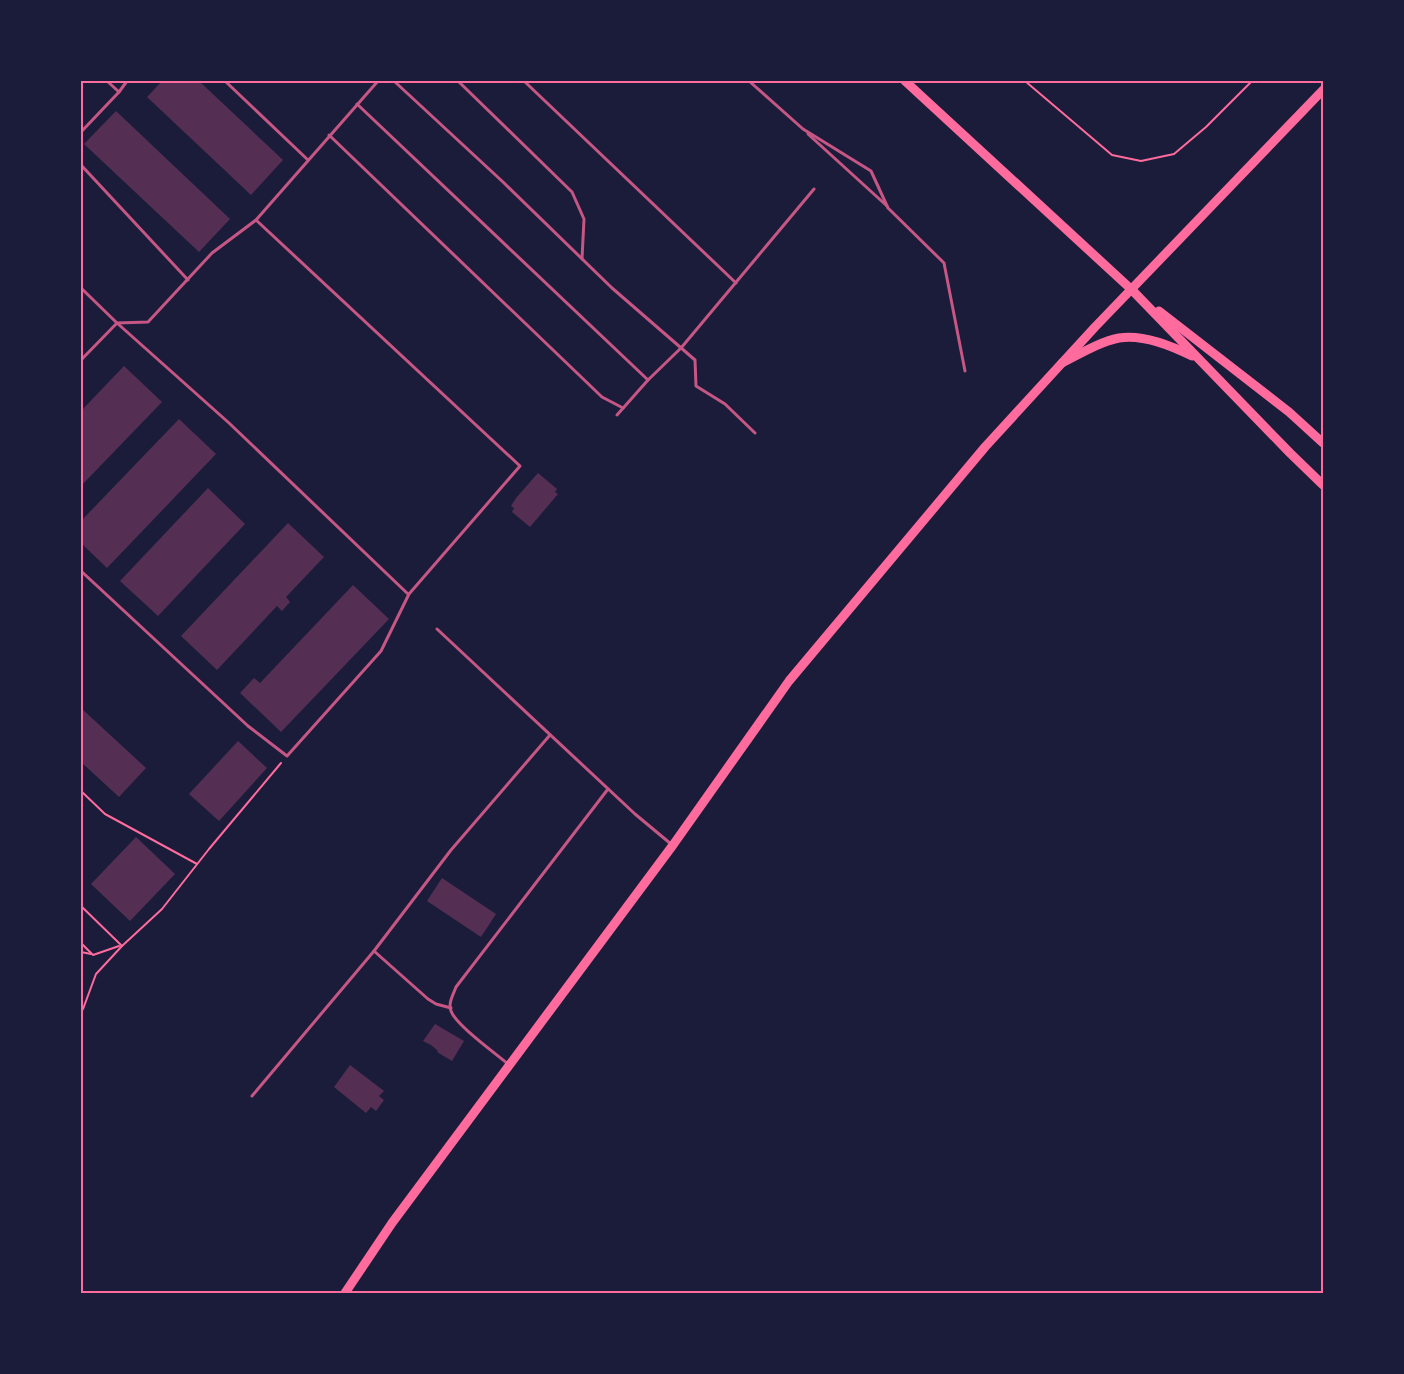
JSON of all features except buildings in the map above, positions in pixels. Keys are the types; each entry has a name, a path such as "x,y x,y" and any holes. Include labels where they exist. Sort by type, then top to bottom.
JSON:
{"main road":[{"path":"905,81 1132,290 1323,484"},
{"path":"345,1293 392,1223 673,845 789,681 985,447 1095,327 1323,90"},
{"path":"1132,290 1289,412 1323,443"},
{"path":"1062,363 1102,343 1121,338 1146,339 1172,346 1200,361"}],"lane":[{"path":"107,81 119,92"},
{"path":"81,132 127,81"},
{"path":"225,81 308,160"},
{"path":"81,360 117,323 148,322 212,253 256,220 378,81"},
{"path":"394,81 503,182 612,288 695,360 696,386 725,404 755,433"},
{"path":"458,81 572,192 584,219 582,259"},
{"path":"524,81 736,283"},
{"path":"749,81 888,208 944,263 965,371"},
{"path":"357,104 648,380"},
{"path":"803,129 871,171 888,208"},
{"path":"329,135 602,398 623,408"},
{"path":"81,165 188,280"},
{"path":"617,415 681,348 814,189"},
{"path":"81,571 248,726 287,756 381,651 409,594 520,466 256,220"},
{"path":"81,288 230,423 409,594"},
{"path":"437,629 635,814 673,845"},
{"path":"252,1096 374,951 450,850 550,735"},
{"path":"510,1065 459,1023 452,1012 450,1003 456,987 608,789"},
{"path":"374,951 428,999 451,1008"}],"path":[{"path":"1026,81 1112,155 1141,161 1174,154 1206,127 1252,81"},
{"path":"81,1011 96,974 162,909 287,756"},
{"path":"81,791 105,813 197,864"},
{"path":"81,906 122,946"},
{"path":"81,943 93,955"},
{"path":"81,952 93,955 122,946"}]}
